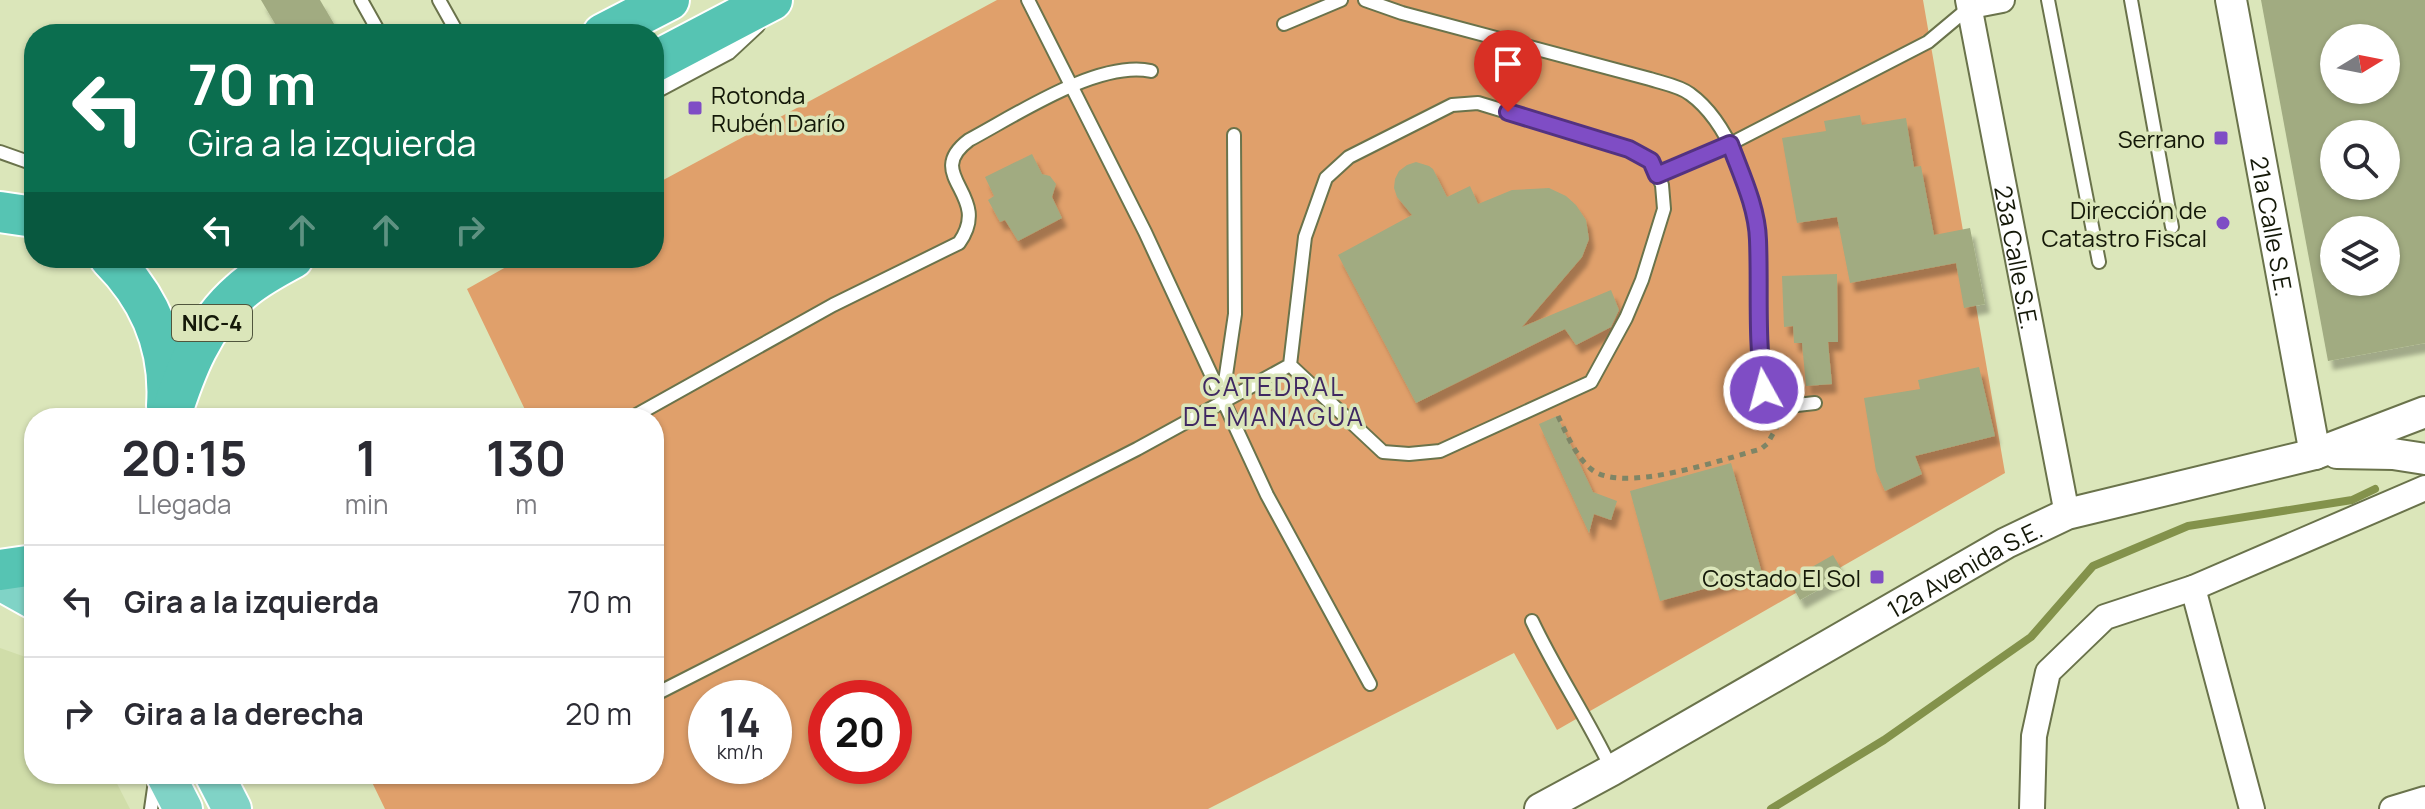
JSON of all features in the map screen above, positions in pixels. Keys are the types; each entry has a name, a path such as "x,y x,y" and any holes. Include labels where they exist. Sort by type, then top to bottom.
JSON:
{"highway":[{"path":"622,24 669,0"},
{"path":"664,57 772,0"},
{"name":"NIC-4","path":"119,268 135,286 157,329 168,376 168,408"},
{"name":"NIC-4","path":"172,408 206,331 239,292 275,268"},
{"path":"0,570 24,566"}],"main road":[{"path":"0,581 24,594"},
{"path":"170,784 183,809"},
{"path":"219,784 232,809"}],"street":[{"path":"1970,3 2002,0"},
{"name":"21a Calle S.E.","path":"2231,0 2315,454"},
{"name":"23a Calle S.E.","path":"1970,3 2067,514"},
{"name":"12a Avenida S.E.","path":"1540,809 2006,543 2067,514 2315,454 2425,412"},
{"path":"2315,454 2354,452 2425,459"},
{"path":"2032,809 2034,736 2048,672 2105,617 2193,588 2425,488"},
{"path":"2193,588 2252,809"},
{"path":"2392,809 2425,799"}],"lane":[{"path":"361,0 374,24"},
{"path":"439,0 452,24"},
{"path":"664,88 729,53 784,0"},
{"path":"1028,0 1145,232 1267,495 1370,684"},
{"path":"1284,24 1341,0"},
{"path":"1365,0 1689,92 1710,114 1730,144 1747,190 1758,237 1759,358 1764,390 1774,404 1815,403"},
{"path":"2048,0 2099,262"},
{"path":"2131,0 2172,227"},
{"path":"1657,175 1730,144 1928,42 1970,3"},
{"path":"649,408 833,305 959,243 967,232 970,216 968,204 952,173 951,158 969,140 1071,86 1119,70 1137,68 1151,71"},
{"path":"1478,103 1629,149 1651,161 1662,185 1664,209 1642,280 1626,318 1591,382 1440,451 1409,454 1383,452 1290,365 1305,237 1326,178 1349,157 1452,105 1478,103"},
{"path":"1222,402 1235,314 1234,135"},
{"path":"0,152 24,160"},
{"path":"664,690 1137,449 1290,365"},
{"path":"1532,621 1612,770"},
{"path":"151,809 155,784"}],"path":[{"path":"1552,400 1575,451 1593,471 1609,477 1645,479 1761,449 1767,444 1788,406"}],"shaded area":[{"path":"997,0 1923,0 2005,473 1557,730 1514,653 1208,809 385,809 373,784 664,784 664,408 524,408 467,289 504,268 664,268 664,180"},
{"path":"0,648 24,656 24,784 117,784 130,809 0,809"}],"building":[{"path":"261,0 320,0 334,24 275,24"},
{"path":"2261,0 2425,0 2425,343 2328,361"},
{"path":"1860,115 1862,125 1906,118 1914,167 1921,166 1934,235 1970,228 1985,304 1964,308 1956,263 1850,283 1837,217 1797,223 1782,138 1826,131 1824,121"},
{"path":"1032,154 1042,174 1050,176 1056,184 1052,197 1062,218 1018,241 1005,220 1000,222 988,200 994,196 985,177"},
{"path":"1416,162 1433,169 1447,197 1470,186 1478,204 1512,190 1549,188 1566,196 1586,220 1589,239 1582,257 1522,327 1611,290 1619,310 1611,327 1576,345 1565,329 1416,403 1338,255 1412,215 1397,197 1394,188 1399,171"},
{"path":"1837,274 1838,342 1828,342 1832,384 1806,386 1802,343 1794,343 1793,326 1784,327 1782,276"},
{"path":"1979,367 1995,436 1915,456 1922,474 1885,491 1876,471 1864,398 1920,389 1918,380"},
{"path":"1557,416 1593,492 1617,501 1611,520 1594,514 1589,533 1539,424"},
{"path":"1731,463 1762,573 1660,601 1630,491"},
{"path":"1833,555 1845,575 1800,600 1789,580"}],"waterway":[{"path":"1771,809 1884,740 2031,637 2093,566 2188,526 2352,500 2375,489"}],"place":[{"name":"Rotonda Rubén Darío","path":"695,108"},
{"name":"Serrano","path":"2221,138"},
{"name":"Dirección de Catastro Fiscal","path":"2223,223"},
{"name":"Costado El Sol","path":"1877,577"}],"district":[{"name":"CATEDRAL DE MANAGUA","path":"1274,401"}],"route":[{"path":"1508,112 1629,149 1651,161 1657,175 1730,144 1747,190 1758,237 1759,358 1764,390"}]}
